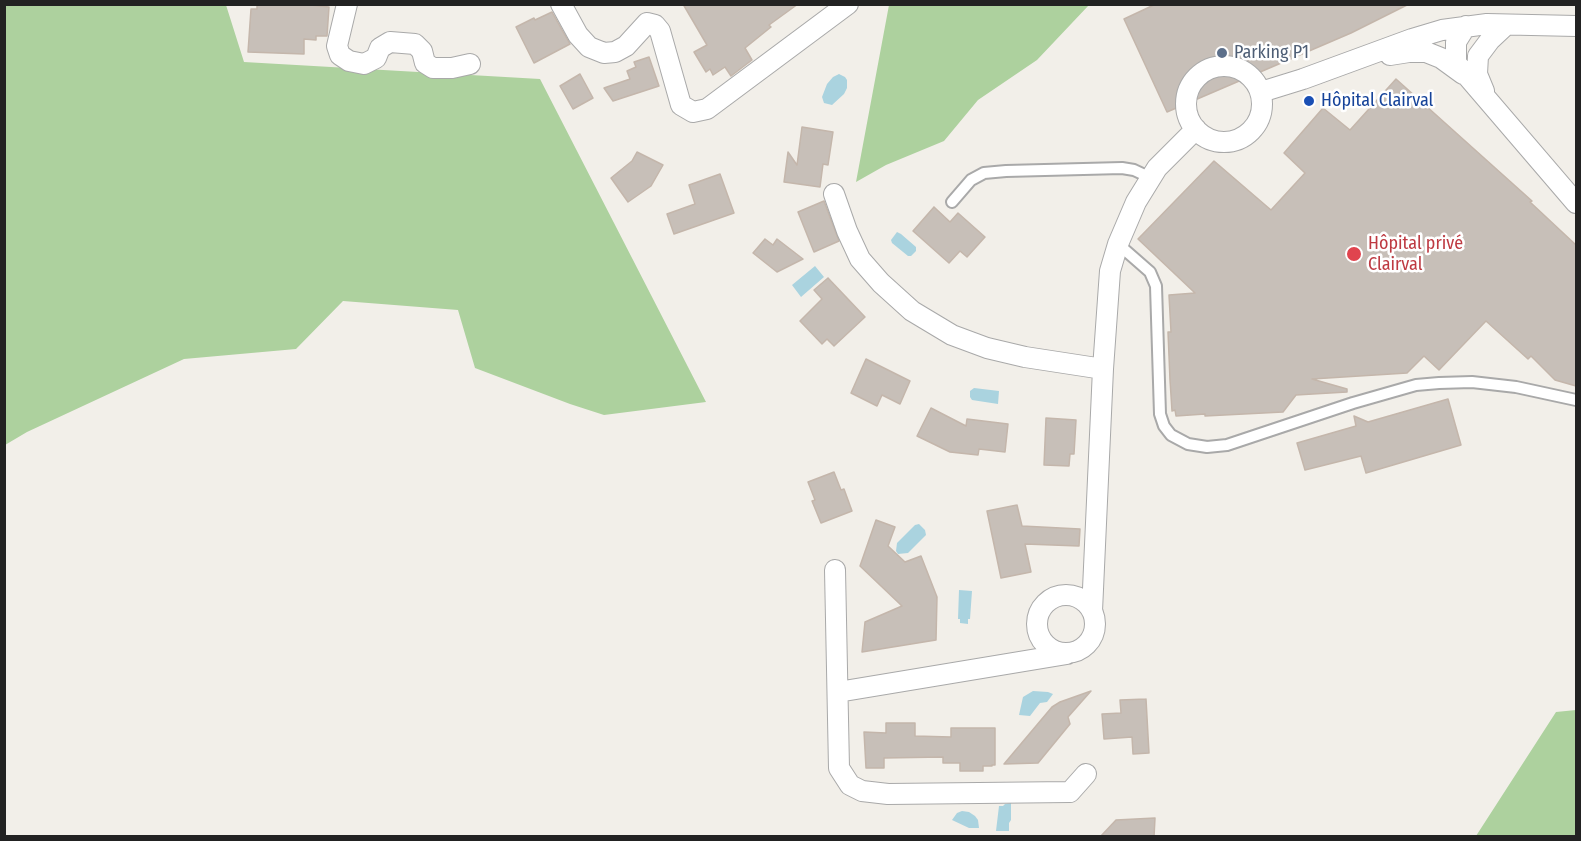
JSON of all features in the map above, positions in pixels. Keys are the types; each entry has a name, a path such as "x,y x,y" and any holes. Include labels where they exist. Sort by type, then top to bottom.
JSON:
{"street":[{"path":"347,4 337,46 340,55 349,62 364,64 376,58 380,48 390,42 415,44 422,51 425,63 433,68 452,68 470,64"},
{"path":"561,4 578,35 589,47 604,53 615,52 626,46 646,23 656,25 660,31 681,105 693,112 707,110 848,4"},
{"path":"1261,92 1442,30 1487,24 1576,26"},
{"path":"1489,100 1477,74 1478,56 1490,40 1506,25"},
{"path":"1466,26 1456,42 1456,63 1576,203"},
{"path":"1359,59 1426,52 1441,58 1467,77"},
{"path":"1217,67 1235,68 1250,75 1261,92 1263,108 1258,124 1250,133 1236,140 1220,142 1207,138 1196,129 1189,119 1186,104 1188,90 1195,80 1205,71 1217,67"},
{"path":"1092,611 1103,369 1110,271 1133,208 1154,173 1196,129"},
{"path":"834,194 860,259 881,284 912,311 952,335 987,348 1025,357 1103,369"},
{"path":"835,570 838,768 850,785 862,791 888,794 1070,792 1086,774"},
{"path":"838,692 1067,654 1077,652 1091,640 1095,630 1095,620 1086,603 1069,595 1060,596 1044,606 1037,623 1039,633 1049,648 1067,654"}],"lane":[{"path":"952,202 971,180 984,173 1122,168 1154,173"},
{"path":"1118,244 1150,272 1156,286 1160,414 1164,426 1171,435 1188,444 1207,447 1227,445 1353,403 1416,385 1472,382 1576,400"}],"green space":[{"path":"889,4 1089,5 1037,60 978,100 944,141 886,165 856,182"},
{"path":"5,5 226,5 244,62 540,79 706,402 604,415 475,368 458,310 343,301 296,349 184,359 27,432 5,445"},
{"path":"1576,710 1576,836 1476,836 1556,712"}],"water":[{"path":"839,74 847,80 844,94 832,105 824,103 822,97 827,84"},
{"path":"897,232 916,247 916,251 911,256 892,243 891,240"},
{"path":"815,266 824,277 801,297 792,285"},
{"path":"974,388 999,391 998,404 972,400 970,391"},
{"path":"919,524 925,530 926,535 908,553 898,554 897,543 915,525"},
{"path":"959,590 972,591 968,624 960,623 958,619"},
{"path":"1033,691 1053,694 1047,702 1040,703 1030,716 1019,715 1023,697"},
{"path":"1011,803 1009,831 996,831 999,806"},
{"path":"962,811 975,816 979,828 969,828 952,820 957,813"}],"building":[{"path":"257,4 301,4 329,7 327,36 316,36 316,40 304,39 304,54 248,52 251,9 257,9"},
{"path":"683,4 798,4 769,25 771,27 745,48 752,60 731,76 725,67 713,75 710,69 706,72 694,52 707,45"},
{"name":"Parking P1","path":"1156,4 1409,4 1351,33 1167,112 1124,19"},
{"path":"552,12 570,44 534,63 516,27"},
{"path":"649,57 659,86 613,101 604,88 630,79 627,71 636,67 634,62"},
{"path":"580,74 593,98 573,109 560,86"},
{"path":"1396,79 1532,201 1530,202 1576,245 1576,386 1555,380 1531,356 1528,359 1486,321 1439,370 1424,356 1407,373 1312,379 1347,389 1347,392 1296,395 1283,412 1176,416 1175,410 1172,411 1170,380 1169,295 1195,293 1138,239 1214,161 1271,210 1305,173 1284,153 1323,108 1350,130"},
{"path":"802,127 833,132 828,165 823,164 820,187 784,182 788,152 797,165"},
{"path":"637,152 663,165 651,186 628,202 611,178 632,161"},
{"path":"720,174 734,213 674,234 667,214 695,204 689,185"},
{"path":"824,201 839,241 814,252 798,212"},
{"path":"934,207 950,222 958,213 985,237 967,257 960,251 949,263 913,231"},
{"path":"765,239 773,245 777,239 803,259 777,272 753,253"},
{"path":"828,278 865,317 834,346 827,339 822,344 800,321 822,299 814,290"},
{"path":"866,359 910,381 900,404 882,395 877,406 851,393"},
{"path":"1448,399 1461,445 1366,473 1361,456 1305,470 1297,443 1356,426 1354,416 1368,422"},
{"path":"931,408 966,426 967,419 1008,424 1005,452 979,449 978,455 950,452 917,436"},
{"path":"1046,418 1076,420 1074,454 1070,454 1069,466 1044,465"},
{"path":"834,472 841,490 844,489 852,511 821,523 812,501 815,500 808,482"},
{"path":"1017,505 1022,526 1080,529 1079,546 1025,544 1031,572 1001,578 987,511"},
{"path":"876,520 895,527 888,546 905,562 921,556 937,597 936,640 862,652 865,622 902,606 860,566"},
{"path":"1091,691 1068,717 1070,724 1038,763 1004,764 1052,707"},
{"path":"1146,699 1149,753 1133,754 1132,737 1104,739 1102,714 1121,713 1120,700"},
{"path":"886,723 915,723 915,736 951,737 951,728 995,728 995,765 983,766 983,771 960,771 960,763 943,763 943,757 884,758 884,768 866,768 864,732 886,733"},
{"path":"1155,818 1154,837 1100,837 1116,820"}],"place":[{"name":"Parking P1","path":"1222,53"},
{"name":"Hôpital Clairval","path":"1309,101"},
{"name":"Hôpital privé Clairval","path":"1354,254"}]}
